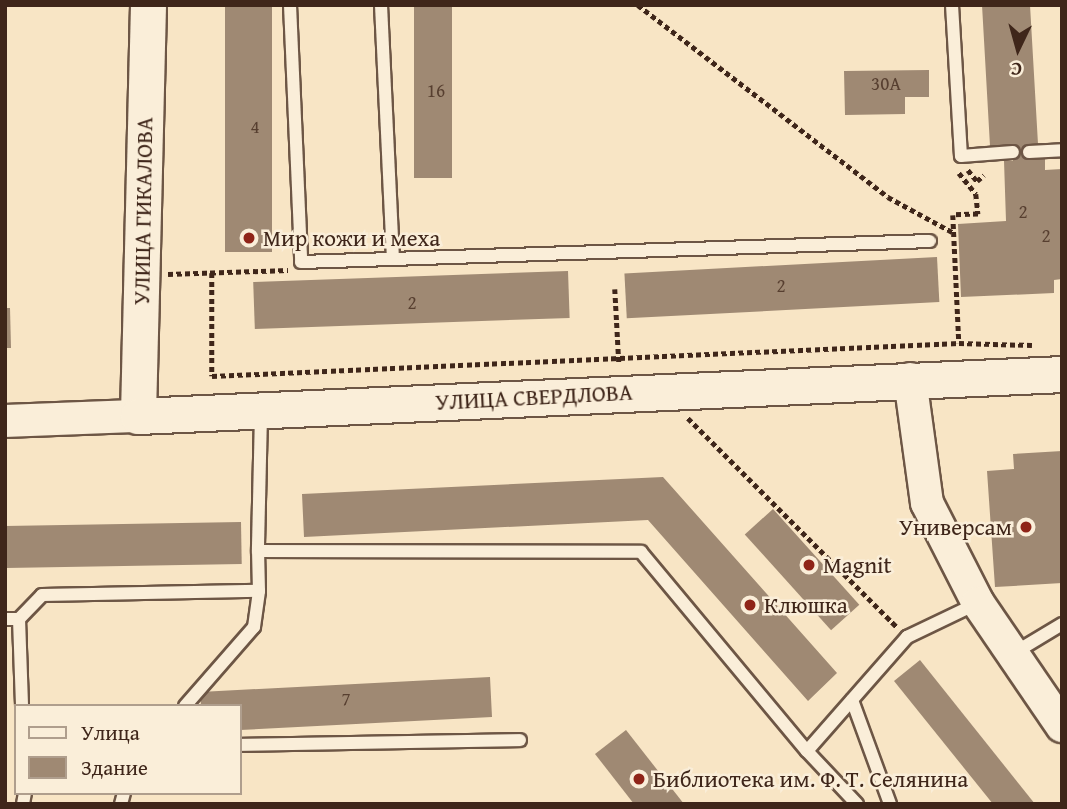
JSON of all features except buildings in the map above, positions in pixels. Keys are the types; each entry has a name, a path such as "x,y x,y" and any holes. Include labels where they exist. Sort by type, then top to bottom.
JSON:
{"main road":[{"name":"УЛИЦА ГИКАЛОВА","path":"138,416 148,5"},
{"name":"УЛИЦА СВЕРДЛОВА","path":"138,416 1062,373"}],"street":[{"path":"909,379 927,503 978,603 1062,726"},
{"name":"УЛИЦА СВЕРДЛОВА","path":"5,421 138,416"}],"lane":[{"path":"290,5 301,262 930,241"},
{"path":"381,5 393,259"},
{"path":"952,5 961,156 1013,152"},
{"path":"1029,152 1062,150"},
{"path":"187,704 254,627 259,592 257,551 262,410"},
{"path":"257,551 641,552 807,751 857,804"},
{"path":"22,704 19,620 42,595 259,592"},
{"path":"807,751 907,637 978,603"},
{"path":"5,619 19,620"},
{"path":"1014,653 1062,624"},
{"path":"852,700 890,804"},
{"path":"242,745 520,740"}],"path":[{"path":"638,5 888,197 954,233"},
{"path":"977,181 984,175"},
{"path":"959,343 953,215 978,214 976,194"},
{"path":"167,274 289,270"},
{"path":"212,274 212,376 619,361 959,343 1036,345"},
{"path":"615,289 619,361 700,428 907,637"}],"place":[{"name":"Мир кожи и меха","path":"249,238"},
{"name":"Универсам","path":"1026,527"},
{"name":"Magnit","path":"809,565"},
{"name":"Клюшка","path":"750,605"},
{"name":"Библиотека им. Ф. Т. Селянина","path":"639,779"}]}
